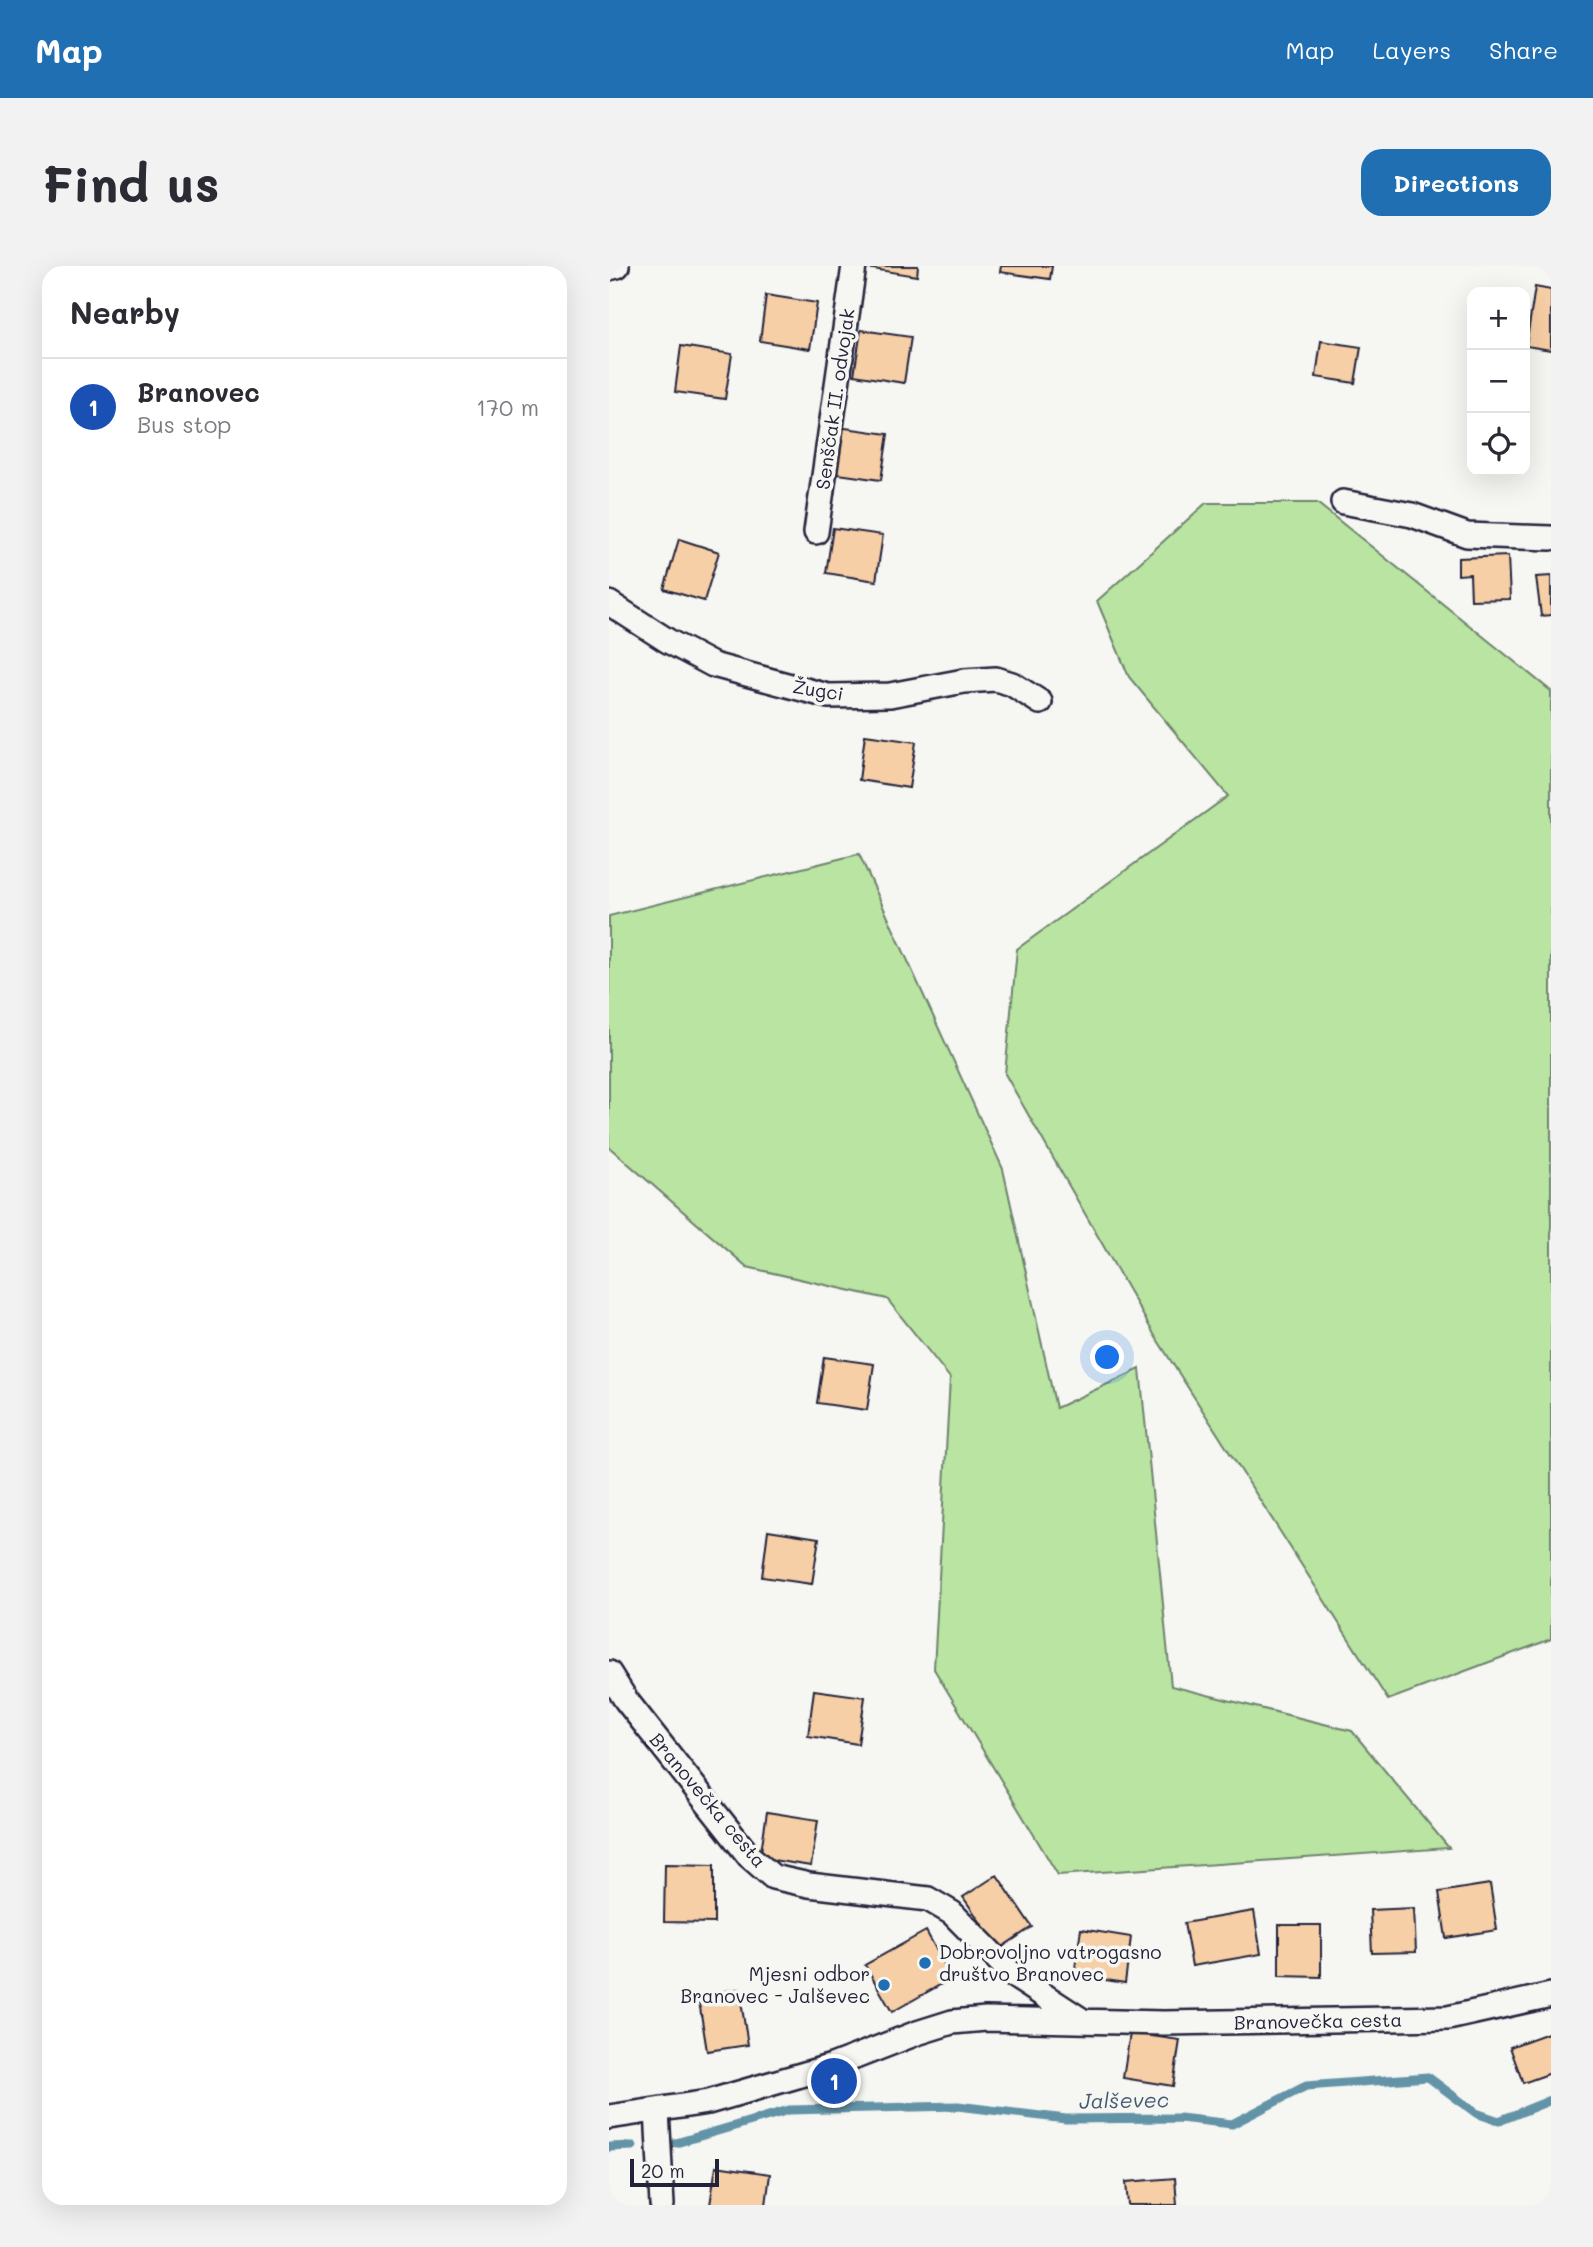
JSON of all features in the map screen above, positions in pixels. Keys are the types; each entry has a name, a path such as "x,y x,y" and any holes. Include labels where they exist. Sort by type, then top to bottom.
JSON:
{"street":[{"path":"609,268 617,266"},
{"name":"Senščak II. odvojak","path":"816,532 854,266"},
{"path":"1343,502 1412,515 1467,536 1551,538"},
{"name":"Žugci","path":"609,603 713,665 828,696 890,695 964,681 996,679 1012,684 1040,702"},
{"name":"Branovečka cesta","path":"609,1673 626,1700 749,1856 773,1877 809,1885 928,1899 951,1913 1014,1976 1083,2021"},
{"name":"Branovečka cesta","path":"609,2117 708,2102 781,2082 952,2022 986,2019 1164,2023 1448,2018 1551,1995"},
{"path":"657,2110 662,2205"}],"green space":[{"path":"1206,503 1317,503 1551,691 1551,1639 1388,1700 1155,1336 1005,1074 1017,949 1228,796 1129,677 1097,601"},
{"path":"859,854 1003,1169 1056,1408 1140,1369 1171,1686 1352,1731 1449,1848 1058,1875 934,1669 950,1378 887,1299 747,1267 609,1147 609,916"}],"building":[{"path":"866,266 918,266 917,276"},
{"path":"1001,266 1052,266 1050,279 1000,272"},
{"path":"1535,287 1551,290 1551,350 1530,347 1530,320"},
{"path":"766,295 817,303 810,349 760,341"},
{"path":"861,330 911,337 904,383 854,375"},
{"path":"1321,341 1361,347 1355,383 1316,377"},
{"path":"681,346 732,354 725,399 675,392"},
{"path":"838,427 888,434 881,480 831,473"},
{"path":"833,528 883,535 876,581 826,573"},
{"path":"679,539 719,552 704,601 664,589"},
{"path":"1508,556 1510,599 1471,600 1470,574 1458,575 1458,558"},
{"path":"1551,576 1551,615 1541,616 1536,577"},
{"path":"865,735 916,742 909,788 859,780"},
{"path":"824,1357 874,1364 867,1410 817,1403"},
{"path":"768,1530 819,1538 812,1584 762,1577"},
{"path":"814,1690 865,1697 858,1744 808,1736"},
{"path":"767,1812 818,1820 811,1866 760,1858"},
{"path":"665,1864 714,1865 714,1923 664,1922"},
{"path":"997,1875 1032,1927 999,1949 963,1897"},
{"path":"1490,1884 1497,1930 1446,1938 1439,1892"},
{"path":"1414,1908 1416,1952 1372,1953 1370,1910"},
{"path":"1254,1911 1261,1954 1192,1966 1184,1923"},
{"path":"1279,1925 1321,1925 1321,1977 1279,1976"},
{"path":"1081,1929 1131,1937 1125,1983 1074,1975"},
{"path":"926,1931 952,1978 892,2012 865,1965"},
{"path":"739,1989 748,2045 707,2051 698,1995"},
{"path":"1551,2032 1551,2073 1523,2083 1510,2047"},
{"path":"1130,2033 1180,2040 1173,2086 1123,2078"},
{"path":"716,2166 770,2174 766,2205 710,2205"},
{"path":"1175,2178 1177,2205 1128,2205 1126,2182"}],"waterway":[{"name":"Jalševec","path":"676,2143 789,2110 958,2106 1066,2119 1180,2118 1232,2124 1306,2086 1428,2077 1476,2113 1499,2121 1551,2100"},
{"name":"Jalševec","path":"609,2147 633,2146"}],"place":[{"name":"Dobrovoljno vatrogasno društvo Branovec","path":"925,1963"},
{"name":"Mjesni odbor Branovec - Jalševec","path":"884,1985"},
{"name":"Branovec","path":"834,2081"}]}
